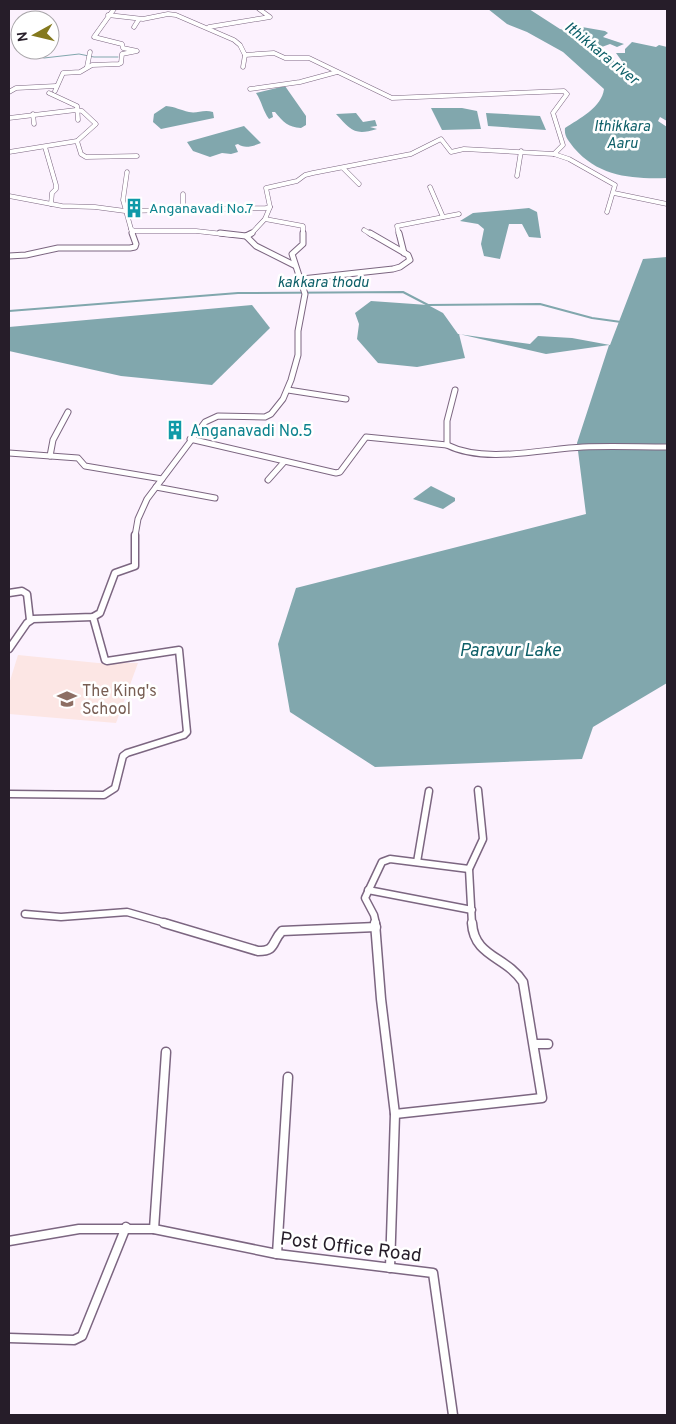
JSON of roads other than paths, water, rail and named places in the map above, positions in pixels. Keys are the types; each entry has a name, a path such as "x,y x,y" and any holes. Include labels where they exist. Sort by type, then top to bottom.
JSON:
{"street":[{"path":"9,92 16,88 55,88 63,73 80,72 87,67 119,64 121,63 122,54 137,51 123,48 122,44 98,40 94,37 114,9"},
{"path":"207,27 270,17 259,9"},
{"path":"108,15 139,19 176,14 234,40 240,45 245,55 243,67"},
{"path":"134,27 139,19"},
{"path":"87,67 90,52"},
{"path":"245,55 272,53 285,58 307,58 392,98 565,92 568,93 553,113 563,145 554,154"},
{"path":"250,89 300,82 337,72"},
{"path":"49,93 77,106 78,120"},
{"path":"9,118 76,110 82,111 96,124 77,142 9,152"},
{"path":"33,114 34,124"},
{"path":"131,229 142,232 196,231 250,235 266,219 270,207 264,190 266,188 297,182 308,174 413,154 441,139 446,143 447,150 451,152 462,149 521,152 554,154 569,159 610,181 615,186 607,212"},
{"path":"77,142 81,154 86,157 137,156"},
{"path":"45,147 56,186 52,193 51,204"},
{"path":"517,176 521,152"},
{"path":"343,168 359,184"},
{"path":"9,256 26,255 58,248 135,247 136,244 125,211 124,200 127,172"},
{"path":"430,187 443,217"},
{"path":"614,193 667,204"},
{"path":"183,194 183,211"},
{"path":"9,196 68,207 95,207 125,211 183,211 270,207"},
{"path":"404,253 397,226 459,214"},
{"path":"9,649 30,620 40,617 93,617 100,612 115,572 135,566 135,534 140,513 156,487 179,459 190,439 214,417 269,416 279,406 288,390 299,354 298,330 305,294 292,254 303,243 303,226 266,219"},
{"path":"302,280 400,267 410,260 411,258 404,253 364,230"},
{"path":"246,236 256,246 294,265"},
{"path":"288,390 346,399"},
{"path":"447,445 447,421 455,390"},
{"path":"50,456 53,440 68,412"},
{"path":"190,439 338,473 366,437 447,445 455,451 489,454 583,447 667,447"},
{"path":"9,453 78,458 85,466 162,479"},
{"path":"268,480 284,462"},
{"path":"156,487 215,498"},
{"path":"9,593 22,591 27,594 30,620"},
{"path":"9,794 104,795 115,788 123,756 127,753 184,735 187,732 178,650 107,661 105,660 93,617"},
{"path":"395,1114 542,1098 523,982 517,973 477,944 473,935 469,869 483,839 478,790"},
{"path":"417,862 429,791"},
{"path":"390,1268 395,1114 381,999 376,927 374,915 365,898 382,861 390,859 469,869"},
{"path":"368,890 472,910"},
{"path":"25,914 61,917 127,912 258,951 267,951 273,947 276,937 282,931 376,927"},
{"path":"534,1044 548,1044"},
{"path":"154,1229 166,1052"},
{"path":"276,1254 288,1077"},
{"path":"9,1338 74,1340 82,1336 126,1227"},
{"name":"Post Office Road","path":"9,1241 79,1228 126,1227 154,1229 276,1254 433,1273 452,1415"}],"water":[{"name":"Ithikkara Aaru","path":"488,9 529,9 560,29 577,34 573,35 589,44 592,43 577,30 582,27 605,31 608,33 603,37 624,44 617,47 610,44 599,48 611,56 628,85 634,78 616,53 625,53 625,49 632,42 656,47 659,45 667,47 667,121 660,117 658,121 667,127 667,178 629,177 605,170 584,158 567,139 565,128 594,107 604,89 563,52 527,32 507,24"},
{"path":"285,86 306,116 306,125 301,128 286,123 275,112 272,112 273,117 269,119 256,93"},
{"path":"166,106 192,112 213,112 214,118 161,129 153,122 154,114"},
{"path":"431,108 462,108 477,111 481,129 442,130"},
{"path":"356,113 363,122 375,120 377,126 370,127 377,129 358,132 350,128 336,114"},
{"path":"486,113 540,116 546,130 488,126"},
{"path":"244,126 261,143 246,147 238,144 235,145 238,152 231,154 222,153 210,157 193,151 187,142"},
{"path":"529,208 537,212 541,238 529,237 522,224 509,224 500,259 484,256 481,244 484,229 478,224 460,221 473,213"},
{"name":"Paravur Lake","path":"667,257 667,683 593,727 582,759 375,767 290,712 278,644 296,588 586,514 577,443 609,345 546,354 461,334 530,344 538,336 572,338 610,345 643,259"},
{"path":"371,301 428,305 443,313 459,334 465,358 417,367 378,363 357,339 359,324 355,313"},
{"path":"252,305 270,328 212,385 121,376 9,351 9,327"},
{"path":"431,486 455,498 455,501 443,509 413,499"}],"waterway":[{"path":"60,56 79,54 94,57 118,57"},
{"name":"kakkara thodu","path":"9,311 238,293 403,292 428,305 540,304 592,318 621,322"}],"place":[{"name":"Anganavadi No.7","path":"134,208"},
{"name":"Anganavadi No.5","path":"175,430"},
{"name":"The King's School","path":"67,699"}],"water label":[{"name":"Ithikkara river","path":"602,53"}]}
